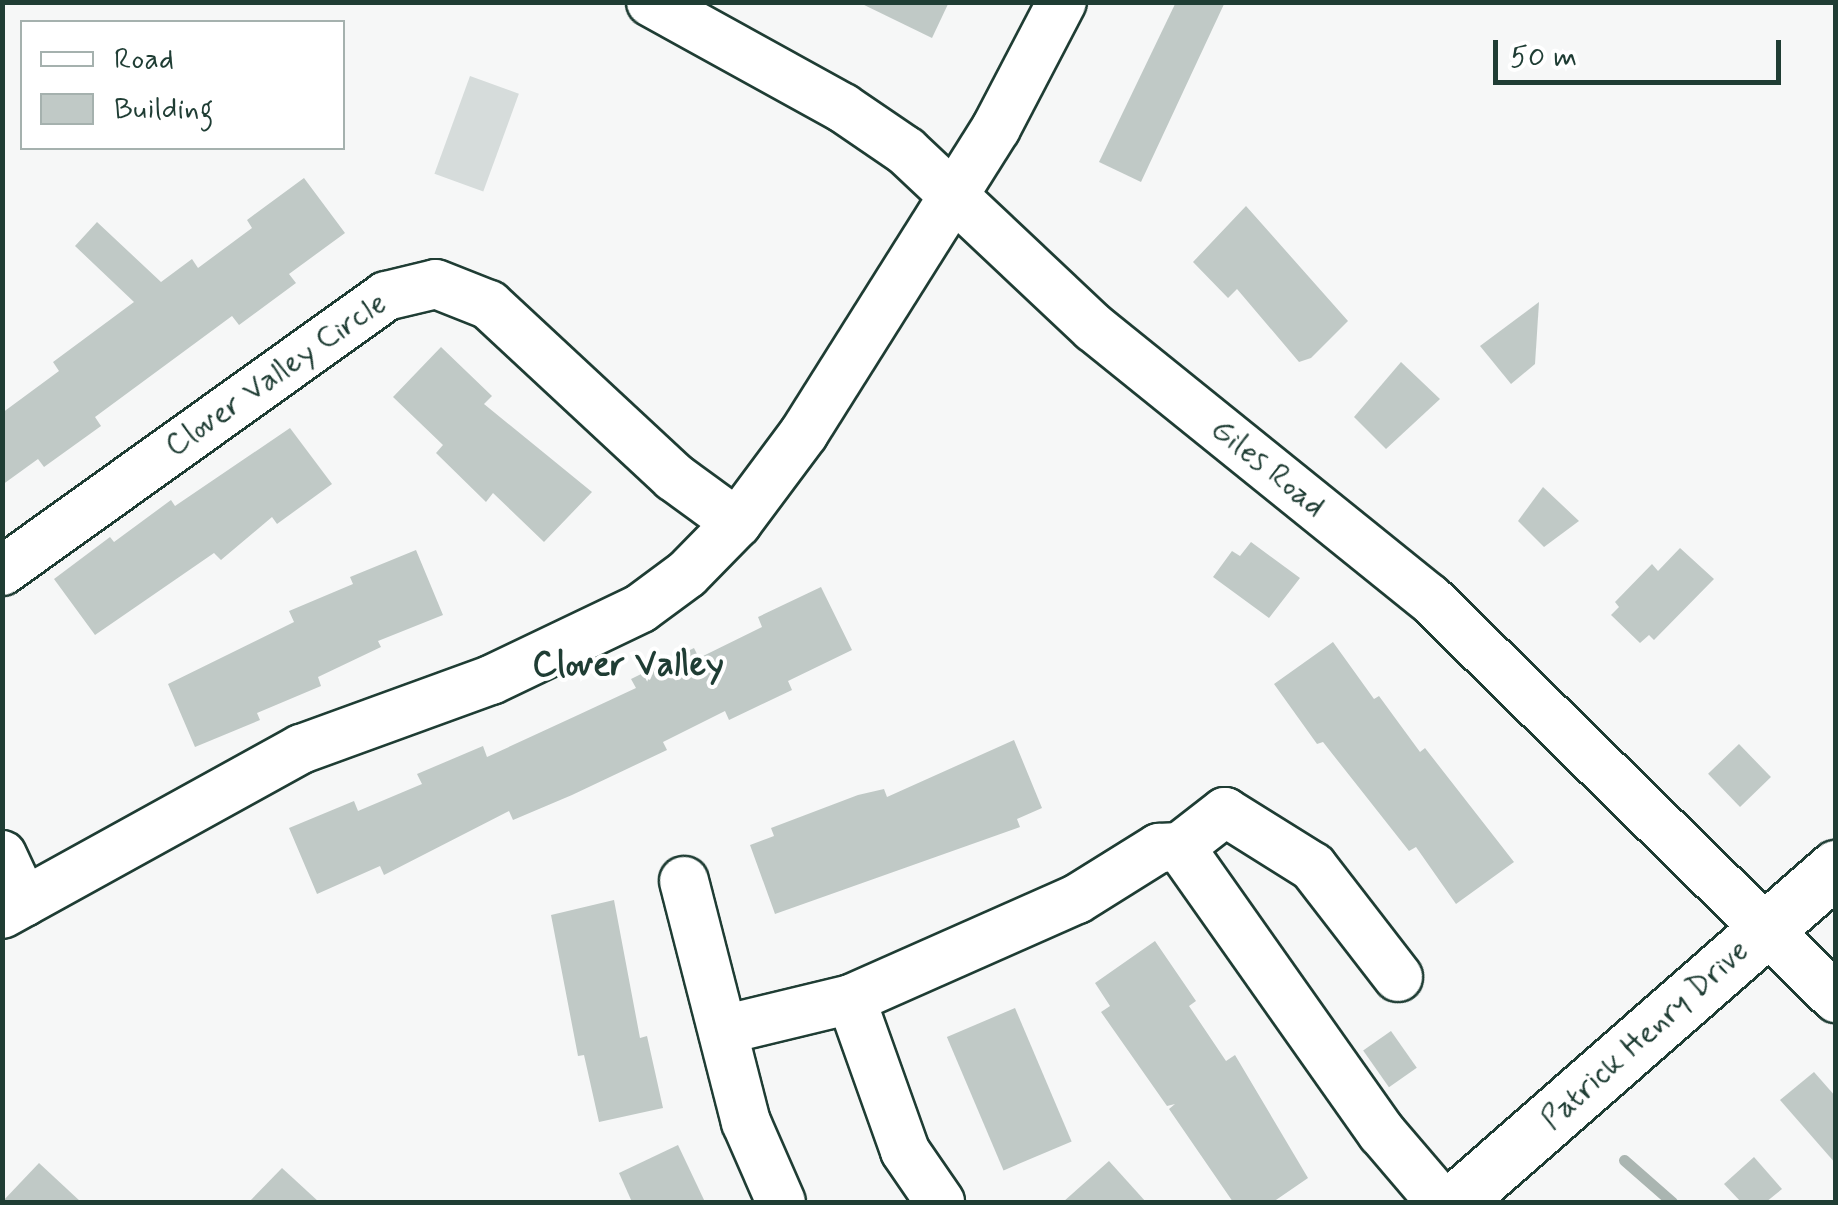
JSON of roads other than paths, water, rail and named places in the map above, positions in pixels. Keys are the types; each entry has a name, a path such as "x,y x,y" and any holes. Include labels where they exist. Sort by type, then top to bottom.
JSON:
{"main road":[{"name":"Patrick Henry Drive","path":"1455,1202 1836,868"}],"street":[{"name":"Giles Road","path":"651,2 843,108 906,151 1094,328 1428,598 1836,998"},
{"path":"2,855 13,908 301,749 491,680 641,608 687,574 736,523 804,433 996,128 1062,2"},
{"name":"Clover Valley Circle","path":"2,570 386,296 436,284 488,304 674,477 736,523"},
{"path":"723,1030 850,999 1077,900 1159,848 1180,847 1224,812 1312,866 1398,977"},
{"path":"1180,847 1382,1133 1441,1202"},
{"path":"684,881 746,1122 782,1202"},
{"path":"850,999 904,1151 940,1202"}],"waterway":[{"path":"1624,1160 1672,1202"}],"district":[{"name":"Clover Valley","path":"628,665"}]}
